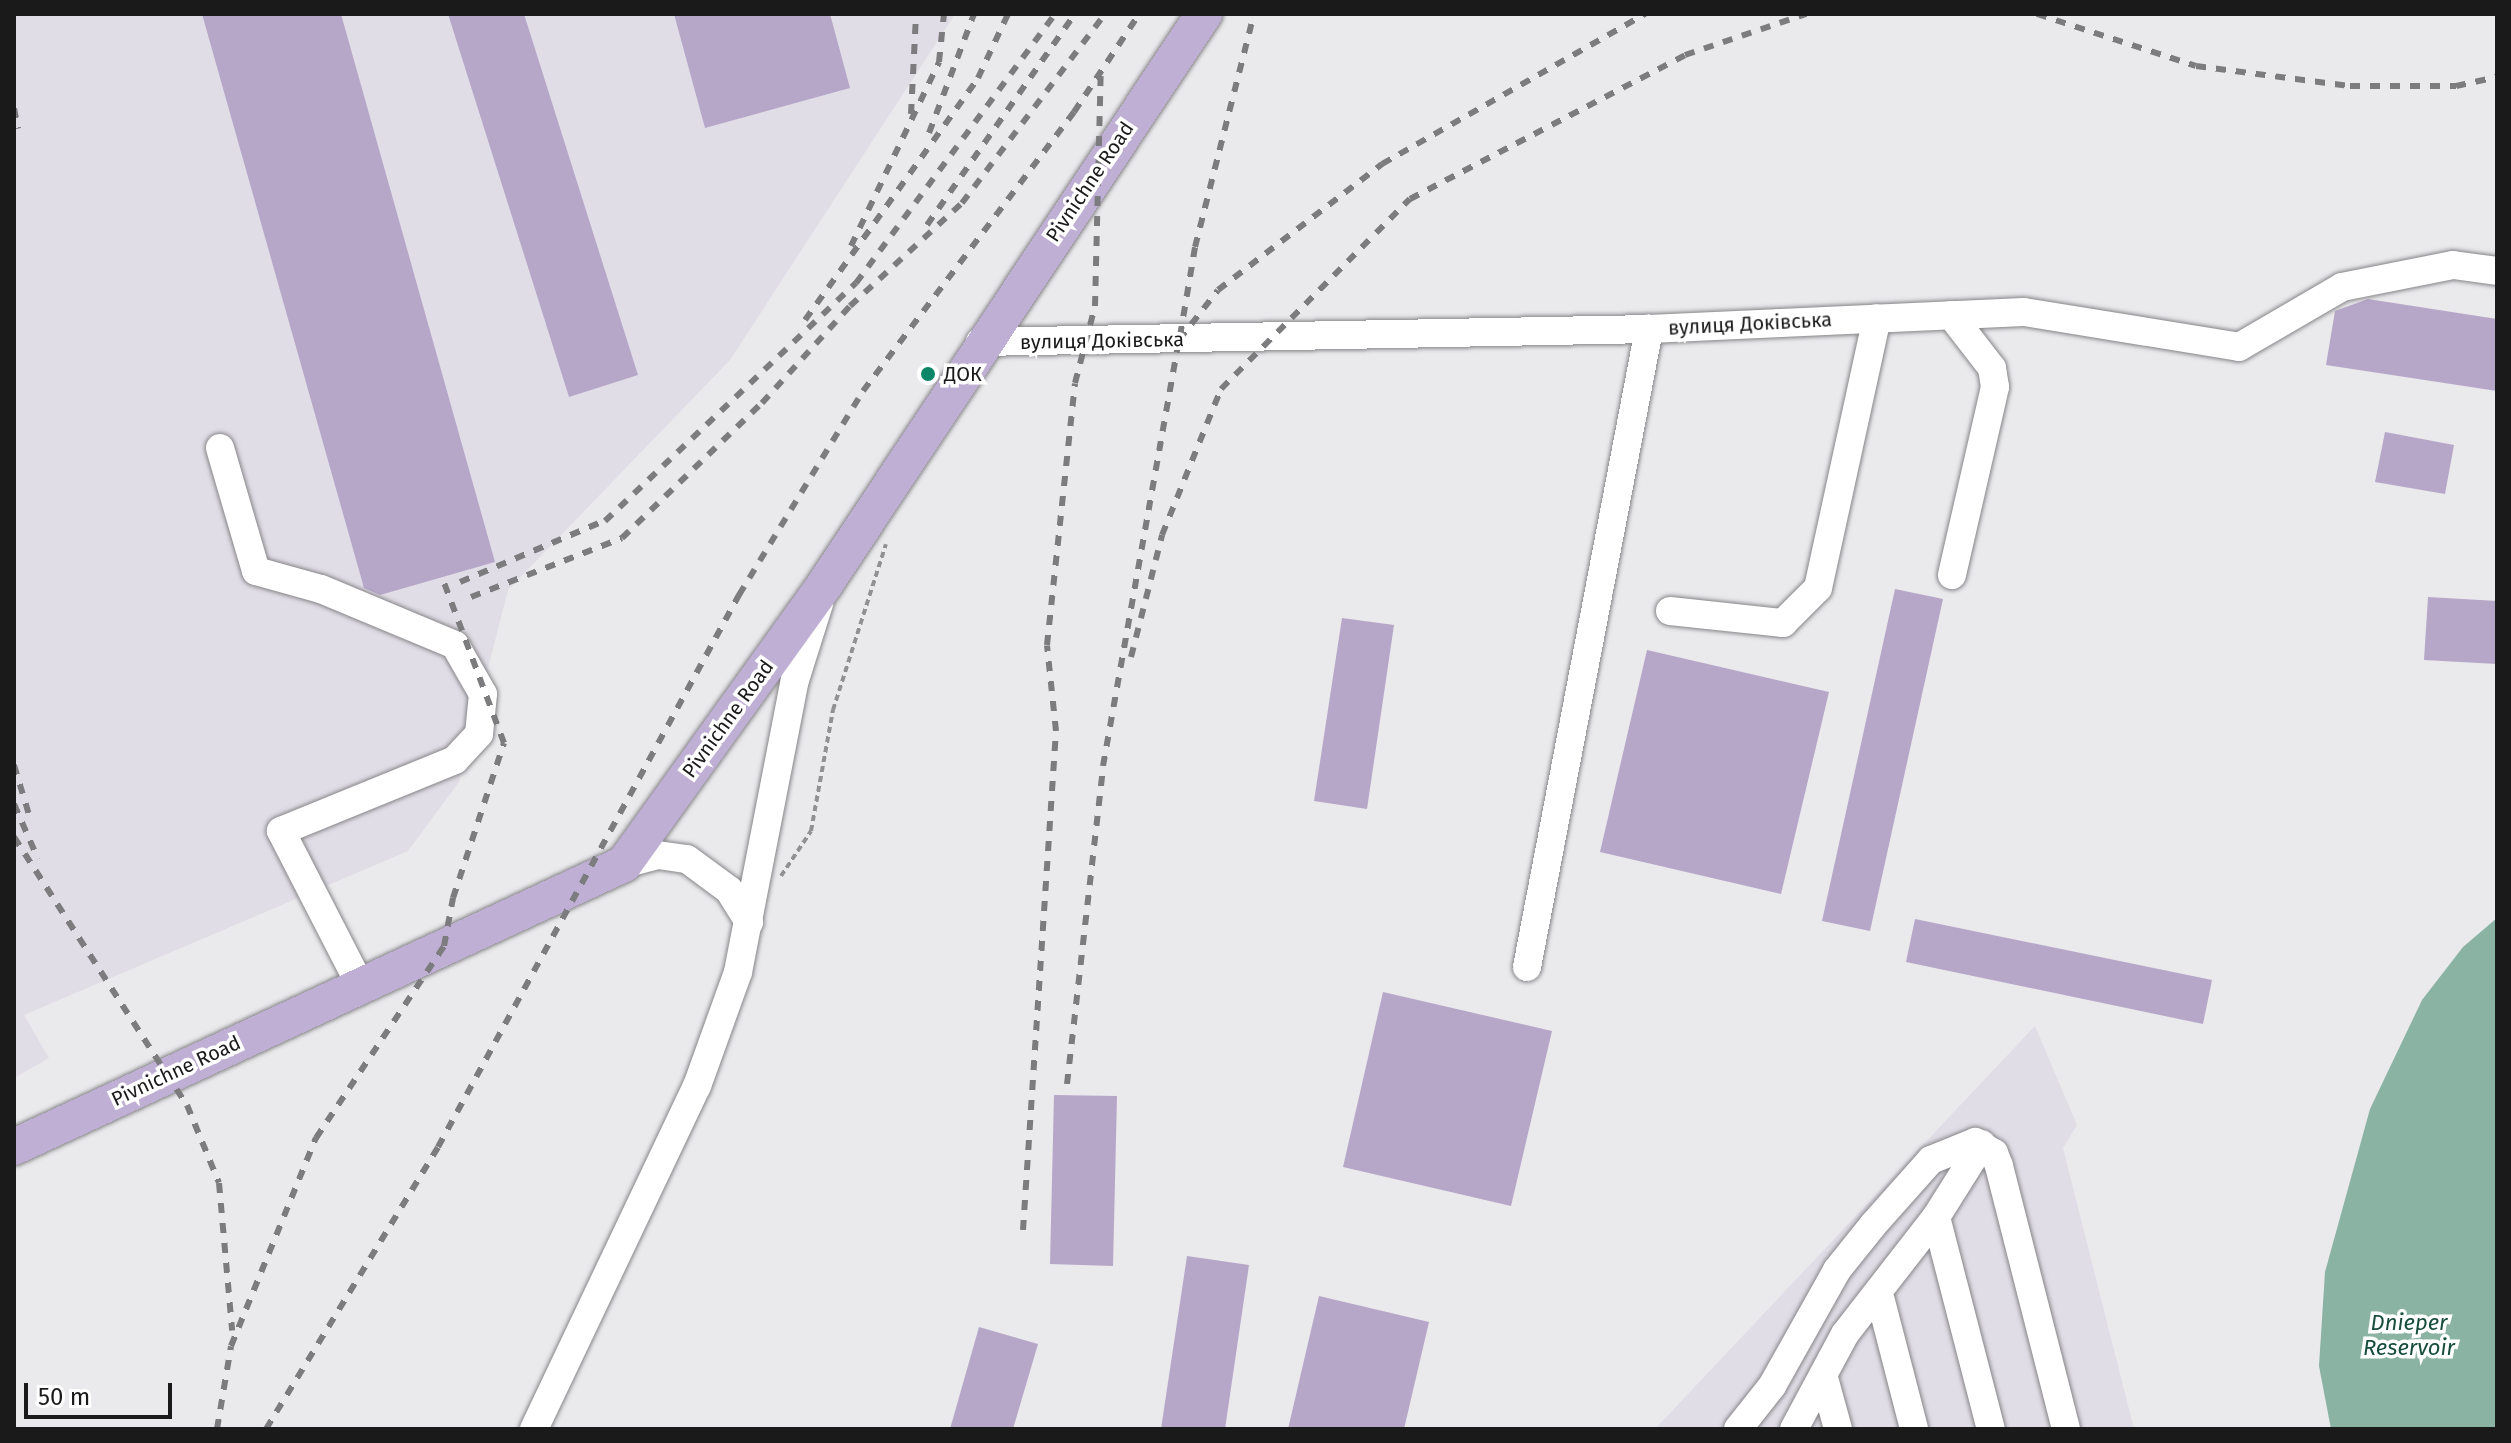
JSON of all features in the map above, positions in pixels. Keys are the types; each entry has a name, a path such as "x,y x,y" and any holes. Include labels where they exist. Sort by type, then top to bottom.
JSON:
{"main road":[{"name":"Pivnichne Road","path":"14,1147 359,983 624,864 825,584 980,342 1204,14"}],"street":[{"name":"вулиця Доківська","path":"980,342 1649,329 2024,312 2239,347 2342,287 2453,265 2497,271"},
{"path":"1951,315 1992,368 1995,387 1952,575"},
{"path":"1670,611 1783,623 1818,588 1877,318"},
{"path":"1527,967 1649,329"},
{"path":"220,448 256,571 321,589 455,645 483,694 479,734 455,760 281,831 359,983"},
{"path":"534,1429 697,1086 738,972 795,680 825,584"},
{"path":"624,864 658,855 687,859 729,890 749,922"},
{"path":"1794,1429 1845,1334 1936,1217 1982,1144"},
{"path":"1738,1429 1772,1386 1837,1270 1873,1225 1931,1160 1982,1144"},
{"path":"1982,1144 1999,1166 2066,1429"},
{"path":"1936,1217 1991,1429"},
{"path":"1881,1301 1914,1429"},
{"path":"1824,1378 1838,1429"}],"path":[{"path":"776,883 811,831 833,710 891,531"}],"shaded area":[{"path":"14,14 955,14 730,360 508,590 459,782 408,851 24,1015 49,1058 14,1078"},
{"path":"2035,1026 2077,1125 2063,1148 2134,1429 1655,1429"}],"water":[{"name":"Dnieper Reservoir","path":"2497,918 2497,1429 2331,1429 2319,1366 2325,1272 2370,1109 2422,1000 2463,947"}],"building":[{"path":"202,14 341,14 495,562 380,595 364,588"},
{"path":"448,14 524,14 638,375 569,397"},
{"path":"674,14 830,14 850,88 705,128"},
{"path":"2368,299 2497,319 2497,391 2326,365 2335,311"},
{"path":"2385,432 2454,445 2445,494 2375,482"},
{"path":"1895,589 1943,599 1870,931 1822,921"},
{"path":"2428,597 2497,601 2497,664 2424,660"},
{"path":"1342,618 1394,625 1367,809 1314,801"},
{"path":"1647,650 1829,692 1781,894 1600,852"},
{"path":"1915,919 2212,980 2203,1024 1906,962"},
{"path":"1383,992 1552,1031 1511,1206 1343,1167"},
{"path":"1054,1095 1117,1096 1113,1266 1050,1264"},
{"path":"1187,1256 1249,1265 1225,1429 1161,1429"},
{"path":"1319,1296 1429,1322 1404,1429 1288,1429"},
{"path":"979,1327 1038,1344 1013,1429 950,1429"}],"railway":[{"path":"911,114 916,14"},
{"path":"851,246 939,62 944,14"},
{"path":"929,133 974,14"},
{"path":"805,320 978,78 1008,14"},
{"path":"605,521 856,283 1055,14"},
{"path":"927,225 1075,14"},
{"path":"471,597 622,538 762,403 850,306 962,203 1105,14"},
{"path":"266,1429 438,1147 739,595 863,391 1074,112 1139,14"},
{"path":"1180,336 1195,247 1254,14"},
{"path":"1067,1084 1103,766 1179,340 1218,290 1382,164 1645,14"},
{"path":"1131,657 1162,535 1221,389 1410,199 1685,55 1806,14"},
{"path":"2037,14 2196,66 2350,86 2456,86 2497,77"},
{"path":"1023,1230 1056,731 1047,645 1075,383 1095,306 1101,68"},
{"path":"14,108 18,129"},
{"path":"460,582 606,520"},
{"path":"217,1429 231,1346 316,1138 444,946 453,898 504,743 442,577"},
{"path":"14,765 30,818"},
{"path":"14,804 38,859"},
{"path":"14,837 187,1105 219,1183 232,1330"}],"place":[{"name":"ДОК","path":"928,374"}]}
